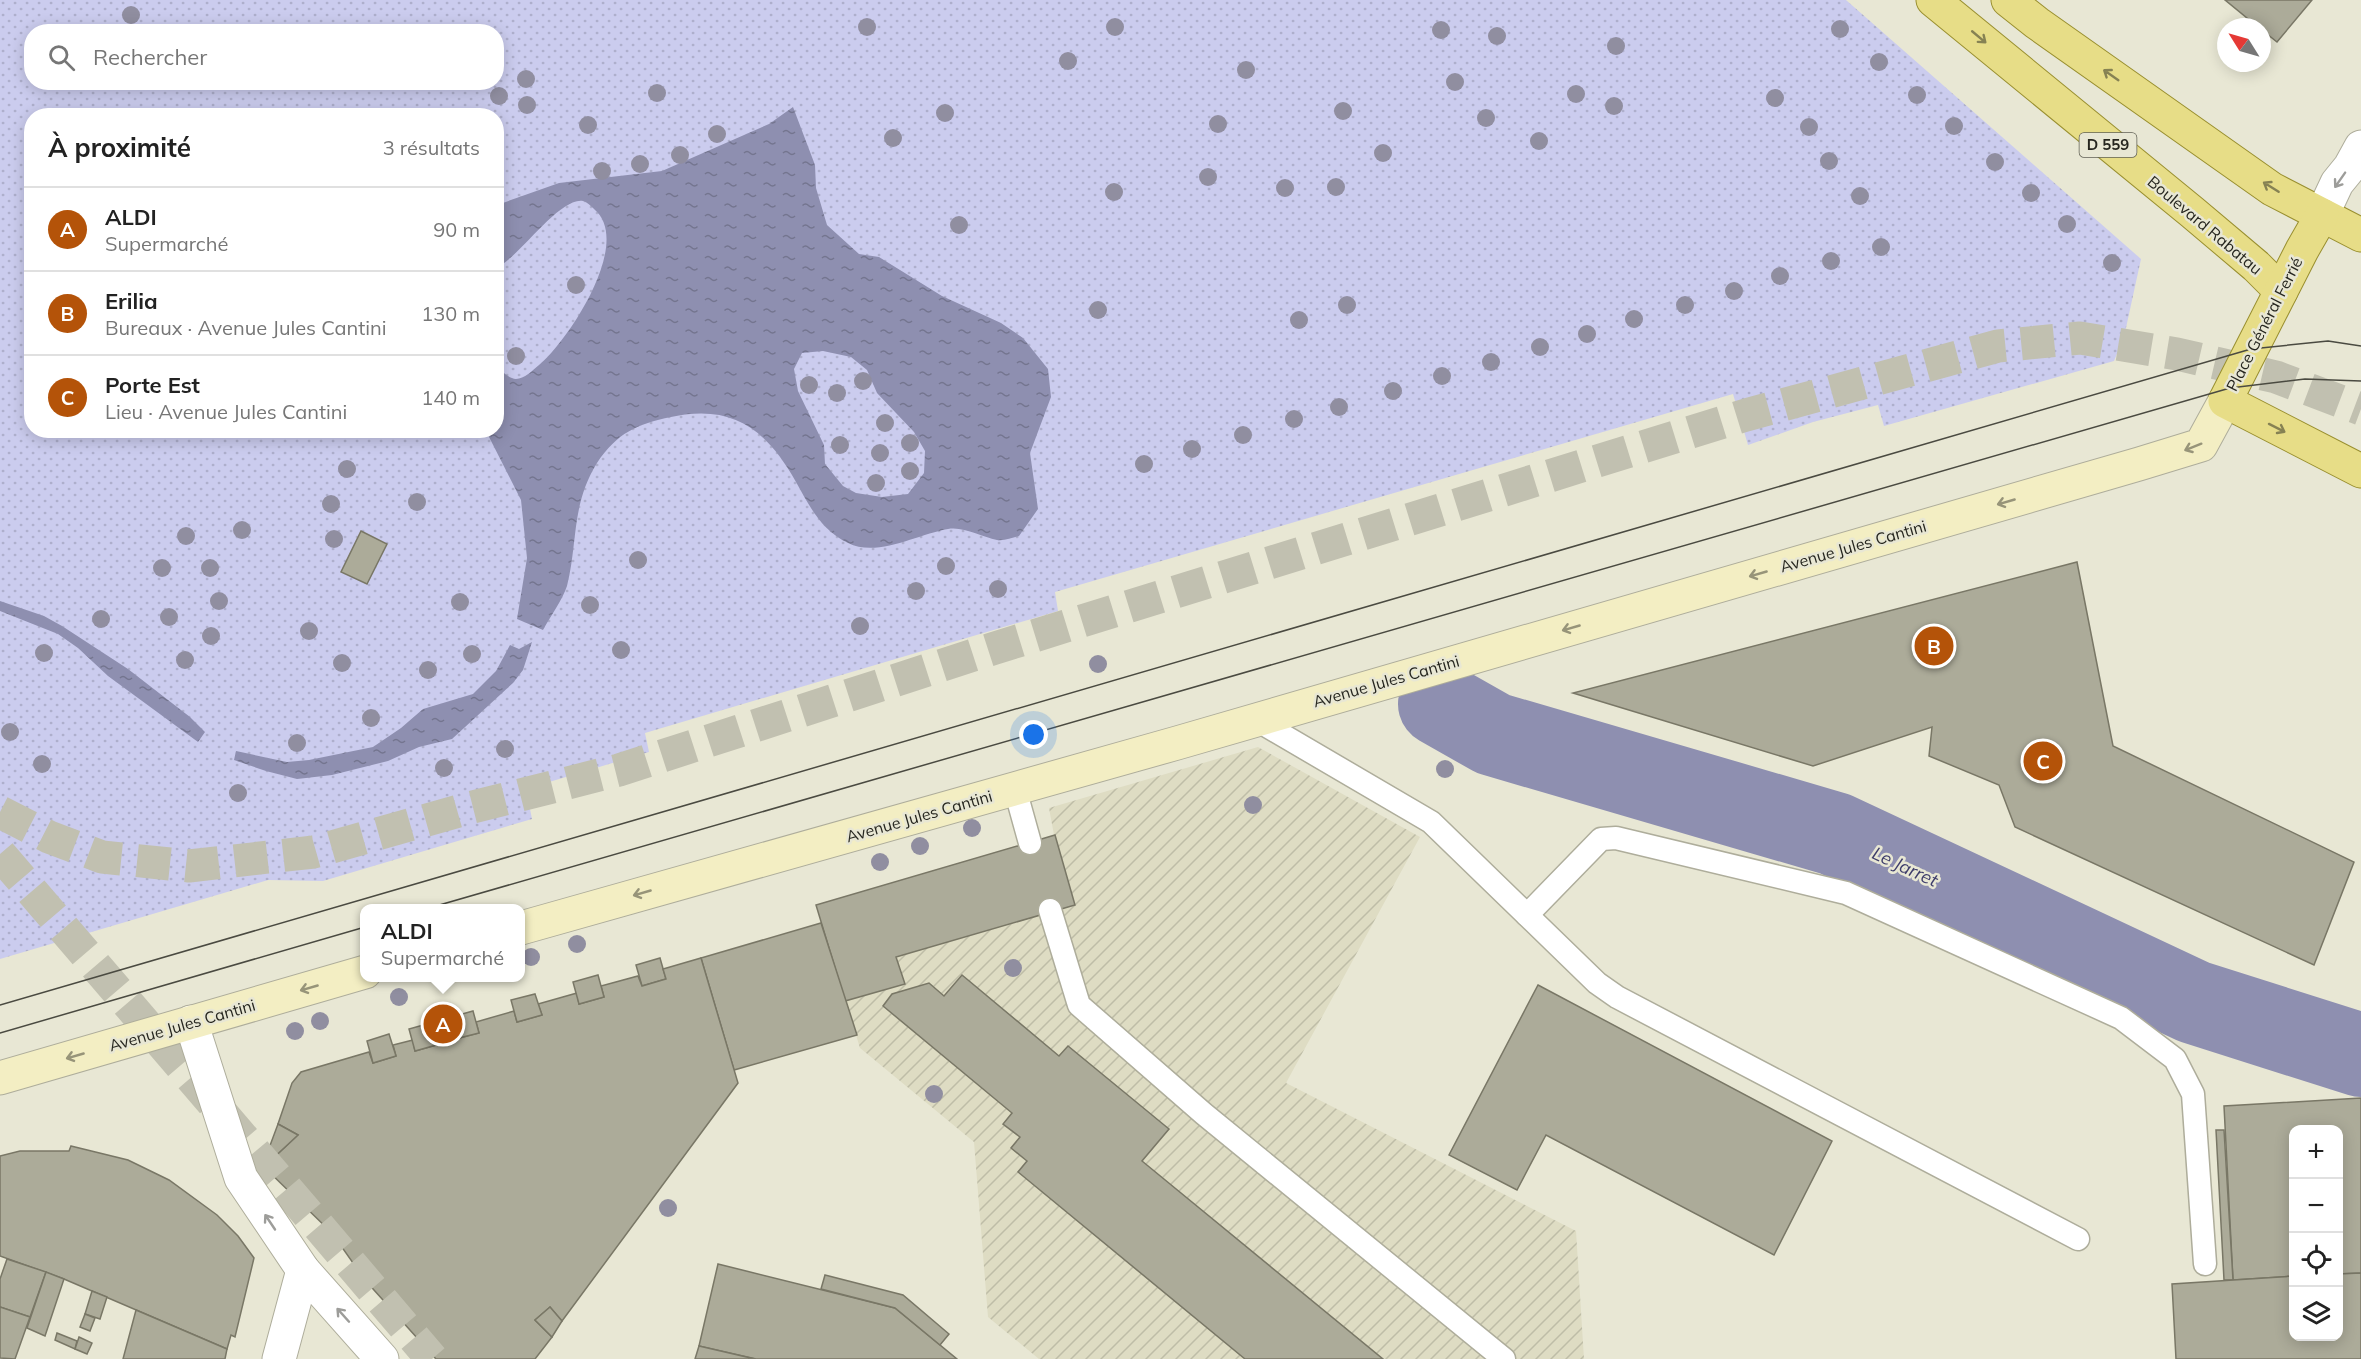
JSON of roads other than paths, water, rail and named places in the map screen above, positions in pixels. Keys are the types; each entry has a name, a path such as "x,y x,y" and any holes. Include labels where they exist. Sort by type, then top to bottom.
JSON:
{"main road":[{"name":"Boulevard Rabatau","path":"1934,0 2192,212 2281,291"},
{"path":"2008,0 2037,23 2272,189 2361,235"},
{"name":"Place Général Ferrié","path":"2322,215 2225,401 2361,471"},
{"name":"Avenue Jules Cantini","path":"525,927 1015,789 2201,445 2225,401"},
{"name":"Avenue Jules Cantini","path":"0,1078 360,973"}],"street":[{"path":"2322,215 2337,183 2350,167 2361,147"},
{"path":"191,1022 240,1178 303,1270 382,1359"},
{"path":"279,1359 303,1270"}],"lane":[{"path":"1255,719 1431,822 1597,983 1617,997 2078,1239"},
{"path":"1015,789 1030,843"},
{"path":"1527,915 1601,839 1616,838 1846,893 2121,1018 2175,1059 2193,1094 2205,1264"},
{"path":"1050,910 1079,1005 1204,1114 1504,1359"}],"water":[{"path":"793,107 815,165 816,188 827,225 859,254 879,257 942,296 1001,323 1023,338 1048,369 1051,397 1030,453 1038,509 1019,536 997,540 954,528 898,544 872,548 859,547 839,538 823,525 811,509 785,463 760,435 746,425 712,414 671,417 629,431 612,444 597,463 579,509 567,586 562,597 543,630 517,619 527,558 521,500 490,438 504,438 504,372 511,378 519,379 531,372 551,353 580,314 602,267 606,244 604,224 594,209 583,201 573,202 551,218 504,262 504,203 559,183 662,171 769,124","holes":["823,351 851,357 867,370 877,393 914,432 925,451 924,473 908,494 882,497 856,493 843,486 825,464 824,445 798,391 794,369 802,353"]},
{"path":"0,601 44,616 62,626 128,669 190,717 205,732 198,742 108,676 78,648 58,634 0,611"},
{"path":"532,642 523,670 513,683 452,739 419,747 388,761 332,775 297,779 234,760 236,751 287,762 309,760 373,747 401,728 423,709 473,694 496,671 510,645 519,649"}],"waterway":[{"name":"Le Jarret","path":"1440,704 1493,734 1835,834 2194,1002 2361,1055"}],"tunnel":[{"path":"0,812 49,837 102,857 189,866 314,852 469,808 619,770 992,649 1746,415 1998,346 2080,338 2177,354 2276,377 2361,409"},
{"path":"0,854 432,1359"}],"tram line":[{"path":"0,1005 2251,349 2328,341 2361,346"},
{"path":"443,904 2230,388 2305,379 2361,381"},
{"path":"0,1033 360,928"}],"place":[{"name":"Erilia","path":"1934,646"},
{"name":"Porte Est","path":"2043,761"},
{"name":"ALDI","path":"443,1024"}]}
